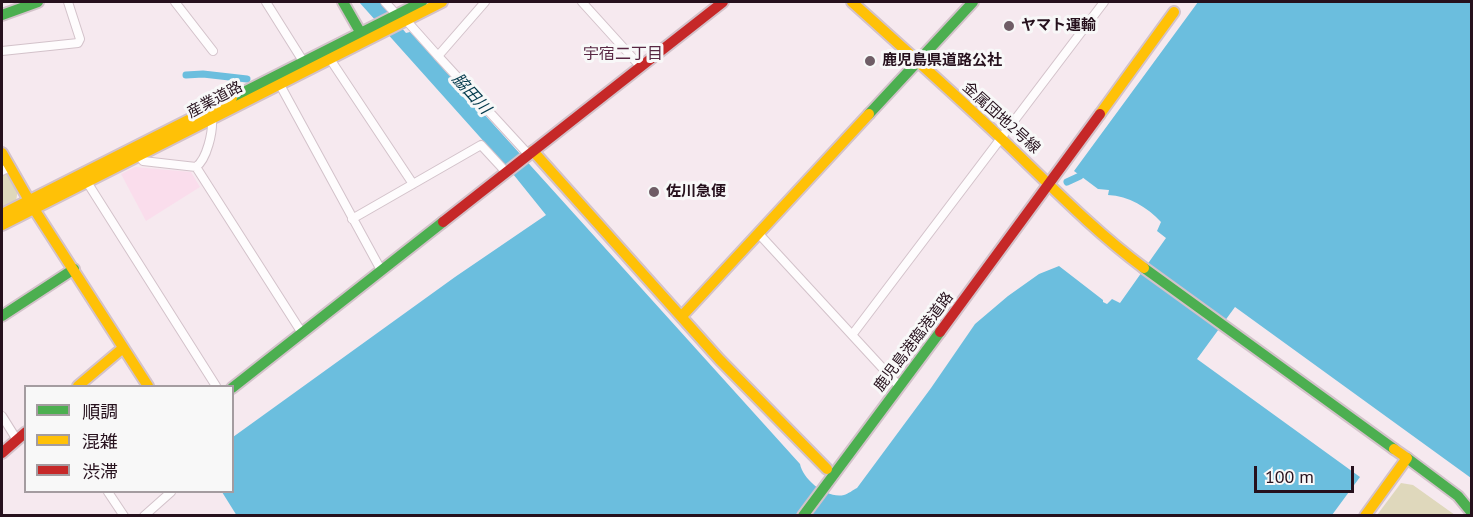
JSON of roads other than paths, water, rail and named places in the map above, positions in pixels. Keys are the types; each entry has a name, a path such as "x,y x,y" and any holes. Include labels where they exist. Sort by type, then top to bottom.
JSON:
{"main road":[{"path":"2,5 11,2"},
{"path":"2,15 38,2"},
{"path":"343,2 362,36"},
{"name":"産業道路","path":"400,19 422,2"},
{"name":"産業道路","path":"2,225 32,205 303,61 442,2"},
{"path":"234,386 723,2"},
{"name":"金属団地2号線","path":"852,2 1001,138 1048,185 1135,261 1458,496 1472,513"},
{"path":"682,316 973,2"},
{"name":"鹿児島港臨港道路","path":"803,516 1174,12"},
{"name":"産業道路","path":"2,214 32,205 87,182 330,58 362,36"},
{"path":"2,153 6,169 74,269 147,385"},
{"path":"529,154 682,316 719,359 827,469"},
{"path":"2,316 74,269"},
{"path":"80,385 123,348"},
{"path":"2,453 24,434"},
{"path":"1365,516 1407,458"}],"street":[{"path":"2,50 78,43 80,39 68,2"},
{"path":"175,2 213,51"},
{"path":"266,2 303,61"},
{"path":"386,2 529,154"},
{"path":"438,56 485,2"},
{"path":"582,2 640,66"},
{"path":"852,334 1104,2"},
{"path":"330,58 413,184"},
{"path":"279,83 381,270"},
{"path":"139,156 143,161 196,167 202,163 212,128 212,118"},
{"path":"352,219 481,146 508,171"},
{"path":"196,167 302,333"},
{"path":"87,182 215,385"},
{"path":"759,234 899,386"},
{"path":"2,416 16,440"},
{"path":"109,493 124,516"},
{"path":"144,516 170,493"}],"water":[{"path":"359,2 380,2 406,33 410,32 800,464 811,482 830,494 846,494 857,488 975,324 1039,274 1059,266 1103,302 1107,304 1112,299 1120,303 1166,238 1157,231 1161,222 1137,203 1108,195 1109,190 1098,189 1074,171 1198,2 1471,2 1471,478 1235,307 1197,359 1360,477 1332,515 237,516 223,493 234,493 234,436 455,277 546,215 513,174"}],"waterway":[{"path":"186,75 203,74 247,79"},
{"path":"1067,182 1080,176"}],"place":[{"name":"ヤマト運輸","path":"1009,26"},
{"name":"鹿児島県道路公社","path":"870,61"},
{"name":"佐川急便","path":"654,192"}],"district":[{"name":"宇宿二丁目","path":"623,54"}],"water label":[{"name":"脇田川","path":"471,94"}]}
